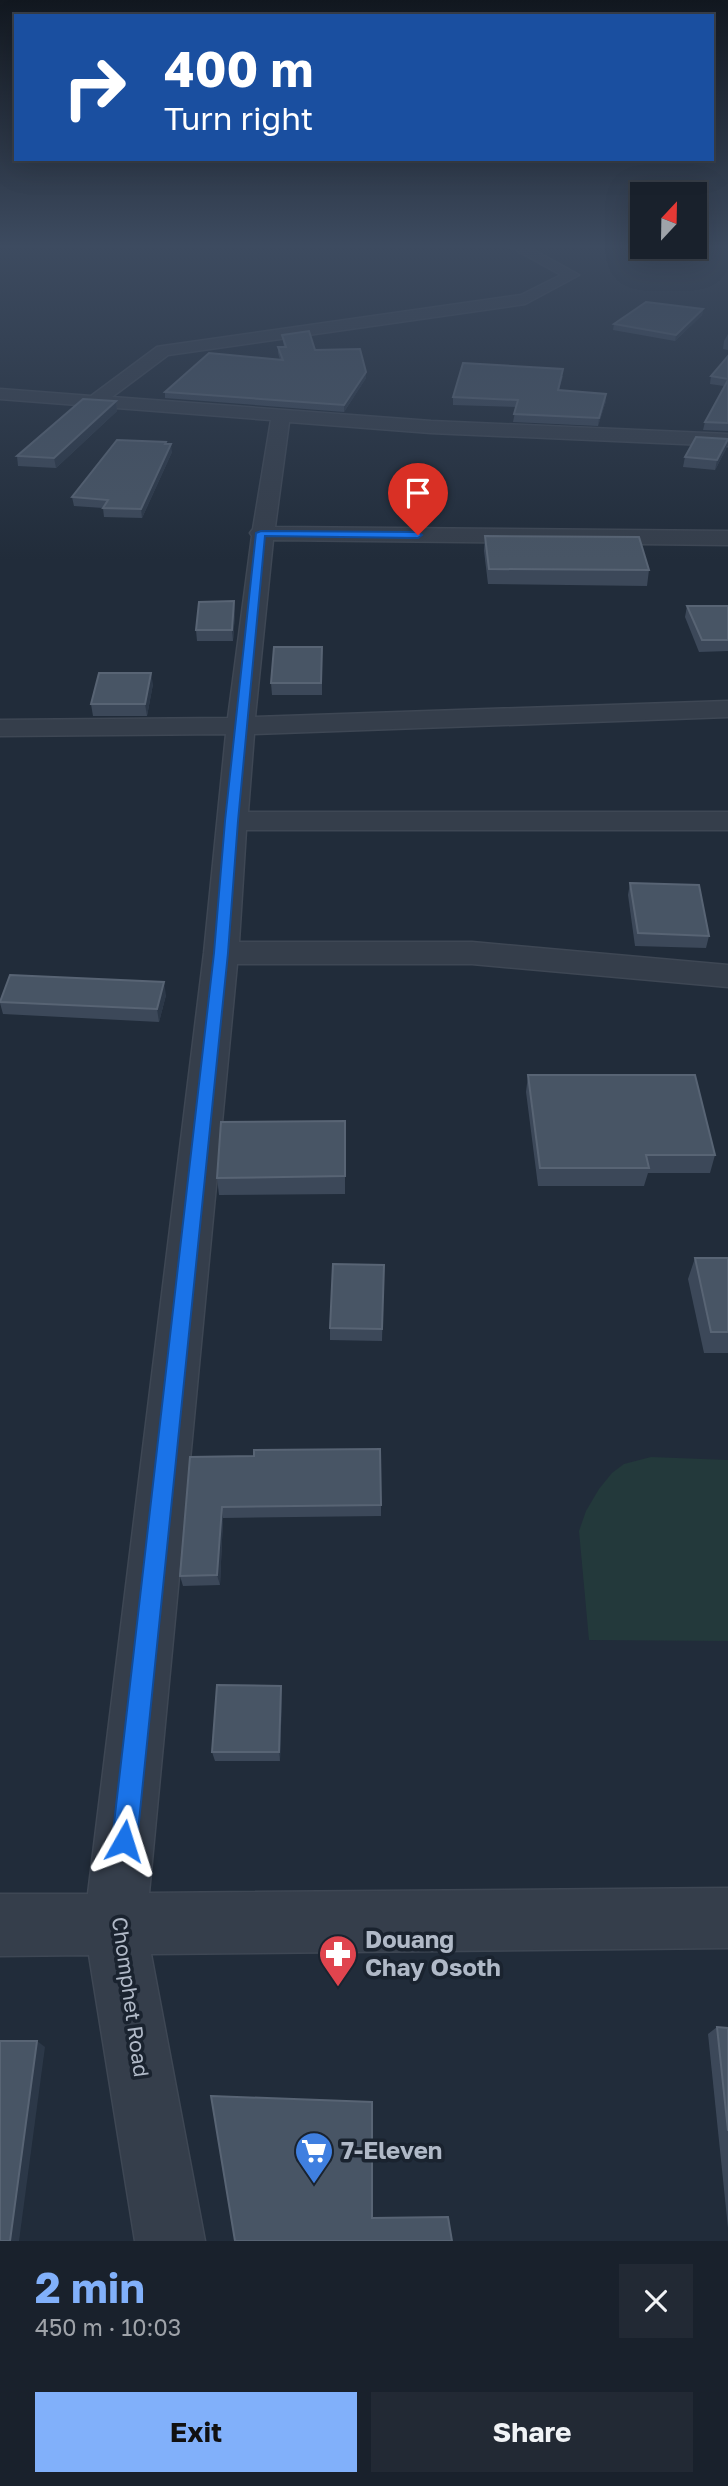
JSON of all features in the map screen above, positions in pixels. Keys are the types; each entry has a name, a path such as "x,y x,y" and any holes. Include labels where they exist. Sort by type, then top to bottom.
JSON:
{"street":[{"path":"97,400 162,352"},
{"path":"0,394 431,428 728,440"},
{"name":"Chomphet Road","path":"170,2241 115,1924 221,953 231,821 261,533 281,416"},
{"path":"261,533 728,538"},
{"path":"0,728 241,726 728,709"},
{"path":"231,821 728,821"},
{"path":"221,953 472,953 728,976"},
{"path":"0,1925 728,1918"}],"green space":[{"path":"651,1457 728,1460 728,1641 589,1640 579,1531 586,1511 612,1473 624,1464"}],"building":[{"path":"280,352 361,352 366,372 344,405 165,392 209,353 283,360"},
{"path":"728,356 728,379 711,376"},
{"path":"463,363 563,369 558,390 606,394 599,418 514,414 518,400 453,397"},
{"path":"728,380 728,423 705,422"},
{"path":"83,399 116,401 54,458 17,456"},
{"path":"696,437 728,439 717,460 685,457"},
{"path":"117,440 171,444 141,509 103,508 108,500 72,497"},
{"path":"485,536 639,537 649,570 489,569"},
{"path":"234,601 232,630 196,630 199,602"},
{"path":"687,606 728,606 728,640 702,640"},
{"path":"274,647 322,647 321,683 271,683"},
{"path":"99,673 151,673 145,704 91,704"},
{"path":"630,883 699,885 709,936 638,933"},
{"path":"10,975 164,982 157,1009 0,1002"},
{"path":"528,1075 695,1075 715,1155 646,1155 649,1168 540,1168"},
{"path":"345,1121 345,1176 217,1178 221,1122"},
{"path":"695,1258 728,1258 728,1332 711,1332"},
{"path":"333,1264 384,1265 382,1329 330,1328"},
{"path":"380,1449 381,1505 222,1507 217,1575 180,1576 190,1457 254,1456 254,1450"},
{"path":"217,1685 281,1686 279,1752 212,1752"},
{"path":"717,2027 728,2028 728,2131"},
{"path":"0,2041 37,2041 10,2241 0,2241"},
{"path":"211,2096 372,2102 372,2218 448,2217 452,2241 235,2241"}],"place":[{"name":"Douang Chay Osoth","path":"338,1988"},
{"name":"7-Eleven","path":"314,2185"}],"route":[{"path":"124,1841 221,953 231,821 261,533 418,535"}]}
